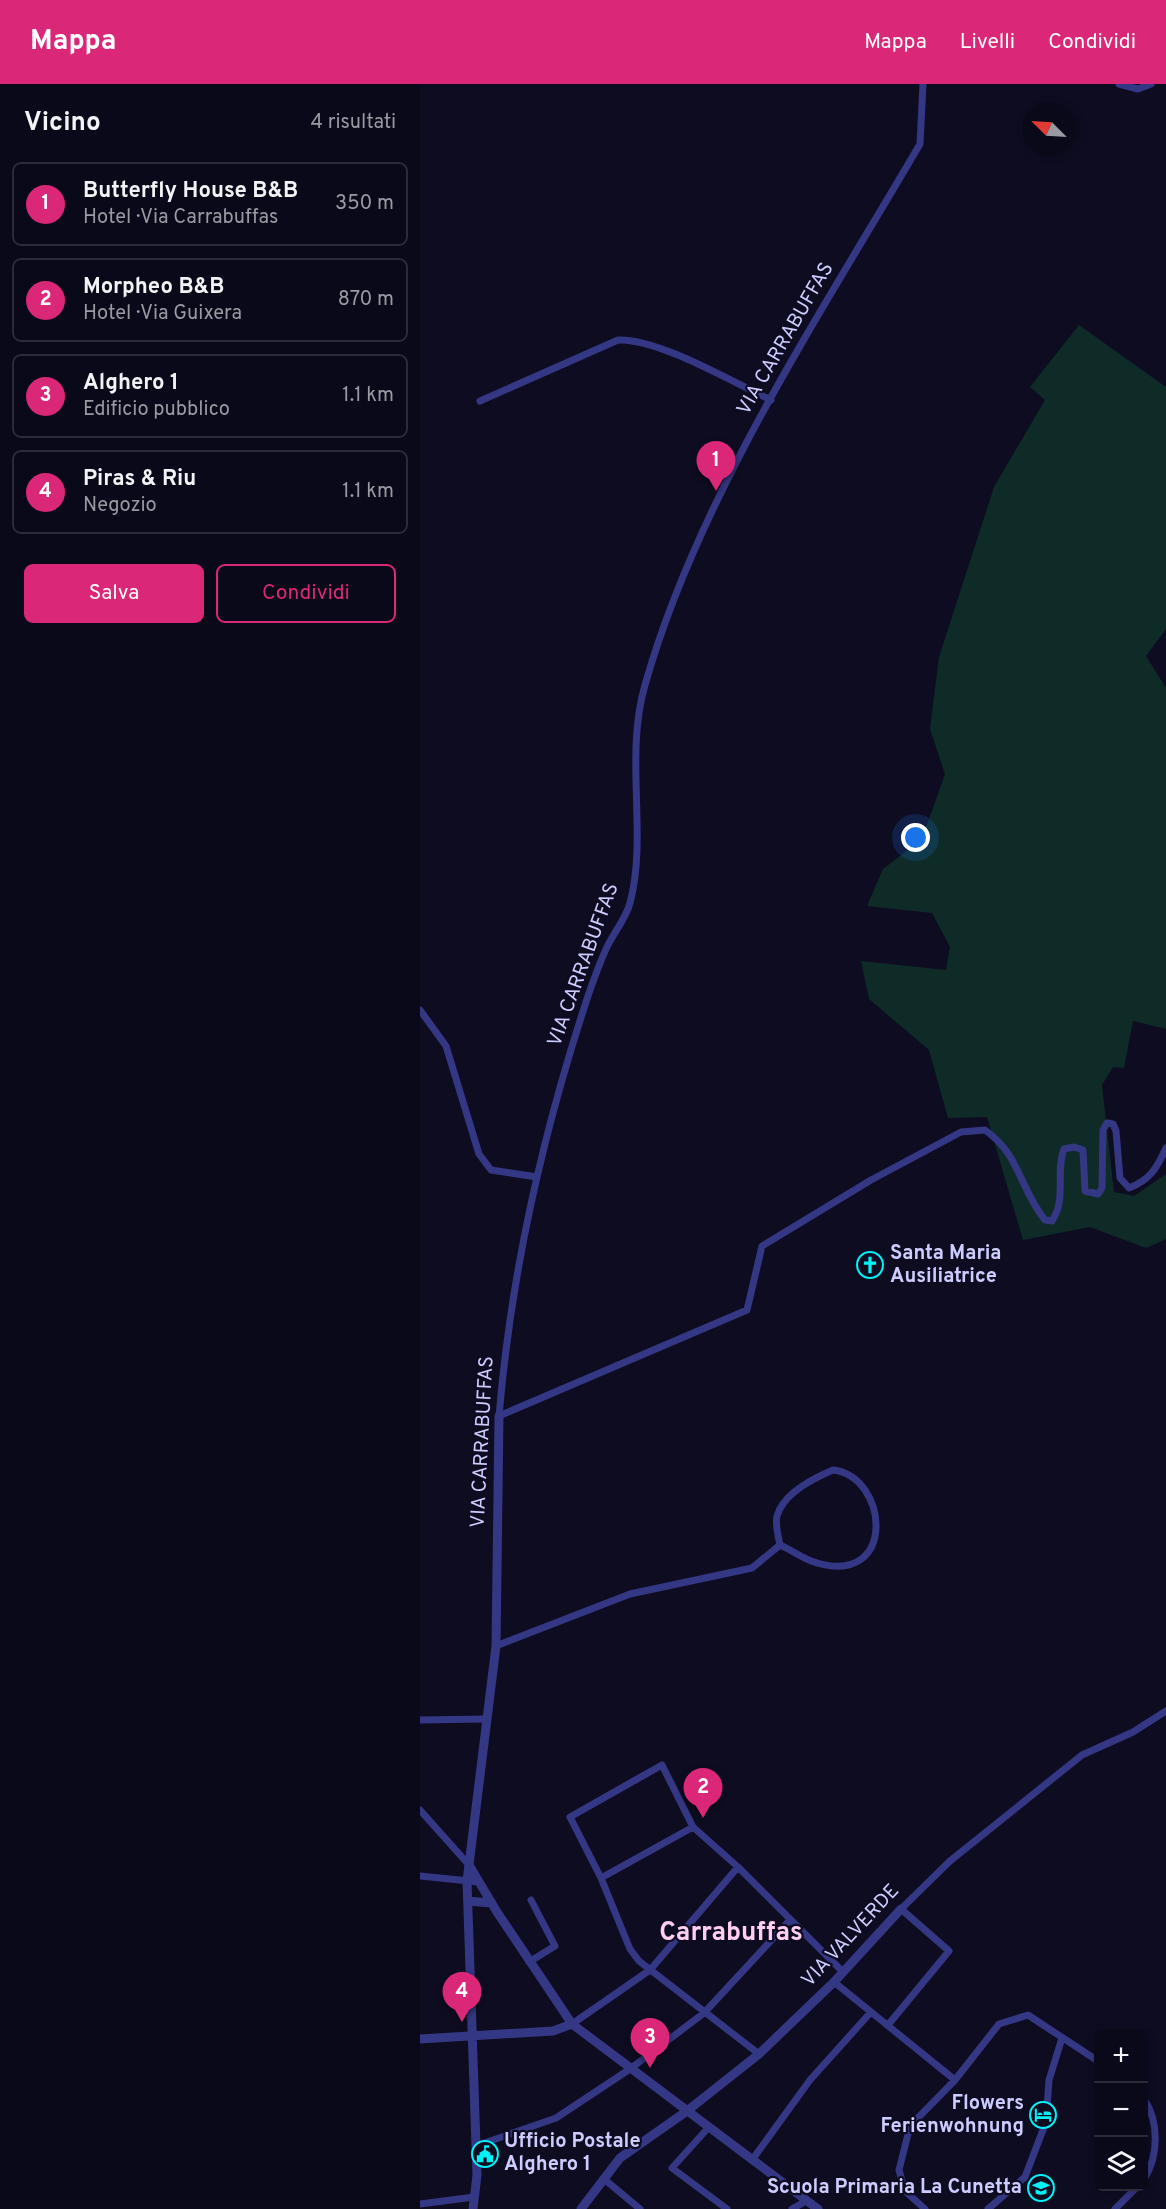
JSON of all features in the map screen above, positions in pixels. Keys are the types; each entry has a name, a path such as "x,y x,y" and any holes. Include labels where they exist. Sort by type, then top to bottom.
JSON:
{"street":[{"name":"VIA CARRABUFFAS","path":"468,1902 467,1881 496,1646 500,1416 506,1339 537,1177 556,1100 588,995 608,945 630,906 636,843 634,761 644,687 695,553 727,483 771,400 920,144 923,84"},
{"path":"1119,84 1138,88 1151,84"},
{"path":"480,401 618,340 632,339 690,362 771,400"},
{"path":"420,1010 446,1046 479,1154 491,1170 537,1177"},
{"path":"500,1416 747,1310 762,1246 871,1180 961,1132 985,1130 1002,1142 1012,1156 1036,1208 1046,1220 1052,1221 1059,1203 1060,1157 1064,1149 1074,1147 1083,1150 1085,1191 1098,1194 1102,1188 1103,1130 1107,1124 1113,1124 1116,1131 1120,1178 1129,1188 1145,1182 1157,1168 1166,1148"},
{"path":"833,1470 842,1471 851,1478 876,1513 878,1530 870,1550 858,1562 844,1566 818,1564 780,1545 777,1516 782,1506 811,1480 833,1470"},
{"path":"496,1646 630,1594 752,1568 780,1545"},
{"name":"VIA VALVERDE","path":"581,2209 620,2158 687,2111 759,2054 834,1982 901,1909 950,1861 1082,1755 1134,1732 1166,1711"},
{"path":"420,1720 487,1719"},
{"path":"759,2054 650,1970 630,1949 601,1878 570,1817 662,1765 693,1827 738,1867 843,1972"},
{"path":"420,1810 469,1865 529,1962 572,2024 818,2209"},
{"path":"601,1878 693,1827"},
{"path":"420,2039 553,2031 572,2024 650,1970 738,1867"},
{"path":"420,1876 479,1882"},
{"path":"529,1962 555,1946 531,1900"},
{"path":"472,2209 477,2175 468,1902 491,1903"},
{"path":"888,2025 949,1951 901,1909"},
{"path":"476,2146 556,2118 630,2069 704,2013 790,1920"},
{"path":"834,1982 955,2080"},
{"path":"752,2160 810,2080 871,2012"},
{"path":"925,2209 905,2191 899,2170 905,2136 910,2126 955,2080 999,2024 1028,2015 1094,2058"},
{"path":"988,2209 1025,2177 1046,2122 1049,2080 1062,2038"},
{"path":"1148,2105 1154,2128 1155,2149 1148,2166"},
{"path":"708,2127 672,2168 727,2209"},
{"path":"604,2179 640,2209"},
{"path":"1115,2209 1134,2191"},
{"path":"420,2204 474,2197"},
{"path":"792,2209 806,2201"}],"green space":[{"path":"1079,325 1166,387 1166,629 1146,656 1166,688 1166,1029 1133,1021 1124,1068 1113,1067 1102,1085 1114,1192 1134,1196 1166,1174 1166,1239 1146,1248 1090,1227 1023,1240 987,1117 948,1118 929,1050 869,999 861,961 946,970 950,947 932,913 867,906 883,869 922,839 945,774 930,729 939,657 994,487 1045,400 1030,387"}],"place":[{"name":"Butterfly House B&B","path":"716,491"},
{"name":"Santa Maria Ausiliatrice","path":"870,1265"},
{"name":"Morpheo B&B","path":"703,1818"},
{"name":"Piras & Riu","path":"462,2022"},
{"name":"Alghero 1","path":"650,2068"},
{"name":"Flowers Ferienwohnung","path":"1043,2115"},
{"name":"Ufficio Postale Alghero 1","path":"485,2154"},
{"name":"Scuola Primaria La Cunetta","path":"1041,2188"}],"district":[{"name":"Carrabuffas","path":"731,1933"}]}
